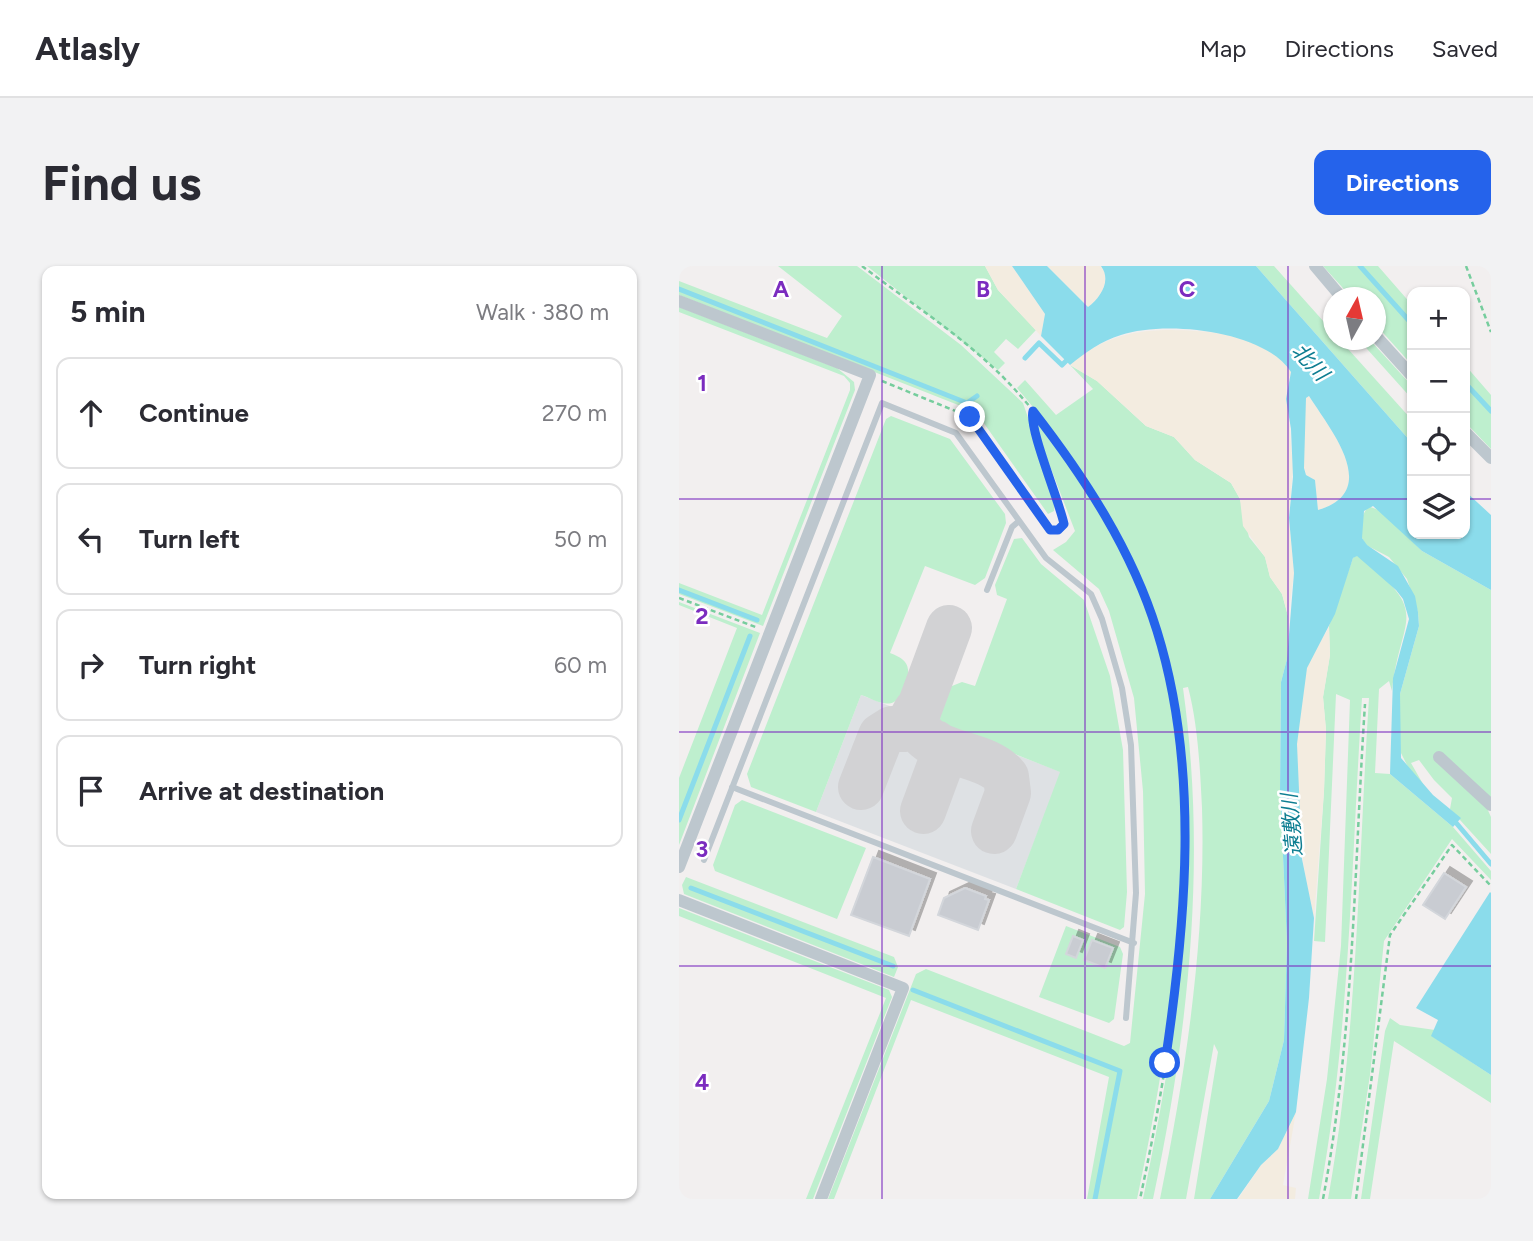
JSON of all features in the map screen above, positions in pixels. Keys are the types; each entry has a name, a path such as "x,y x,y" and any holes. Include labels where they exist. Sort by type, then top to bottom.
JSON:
{"street":[{"path":"1314,266 1332,287"},
{"path":"679,301 870,375 679,867"},
{"path":"1386,347 1407,370"},
{"path":"1470,437 1491,458"},
{"path":"1439,757 1491,805"},
{"path":"679,900 903,988 821,1199"}],"lane":[{"path":"704,860 882,403 956,433 1046,558 1091,594 1102,619 1122,688 1131,745 1134,796 1134,943 1126,1018"},
{"path":"986,590 1012,527 1019,521"},
{"path":"732,788 1134,943"}],"path":[{"path":"862,266 989,365 1033,411 1096,500 1136,577 1164,658 1179,735 1183,830 1176,992 1140,1199"},
{"path":"1466,266 1491,332"},
{"path":"870,375 970,417 1050,530 1058,530 1064,524 1061,506 1035,434 1031,418 1033,411"},
{"path":"679,598 769,633"},
{"path":"1323,1199 1335,1135 1349,1006 1365,704"},
{"path":"1356,1199 1389,935 1452,845 1491,886"}],"shaded area":[{"path":"861,695 1061,772 1016,889 816,812"}],"green space":[{"path":"778,266 857,266 961,345 1023,403 1055,497 1054,511 1048,514 976,412 679,295 679,281 827,338 842,316"},
{"path":"867,266 985,266 998,290 1036,330 1018,349 1006,339 994,352 1005,363 998,370"},
{"path":"1256,266 1274,266 1323,321 1323,342"},
{"path":"1323,266 1378,266 1407,299 1407,359 1386,336 1386,287 1342,287"},
{"path":"679,307 837,368 854,382 855,390 763,626 679,594 679,583 762,615 850,390 850,383 844,376 679,312"},
{"path":"1330,350 1349,350 1407,414 1407,437"},
{"path":"1368,350 1379,350 1407,381 1407,393"},
{"path":"1070,365 1097,381 1146,426 1174,437 1195,460 1231,483 1240,499 1249,537 1265,557 1270,577 1282,594 1288,616 1287,659 1281,682 1280,791 1287,943 1284,1040 1269,1101 1210,1199 1194,1199 1218,1052 1214,1044 1186,1199 1160,1199 1186,1054 1201,906 1202,808 1196,731 1188,687 1183,688 1193,817 1191,945 1185,1008 1166,1136 1153,1199 1143,1199 1178,989 1188,842 1186,770 1177,700 1161,633 1135,566 1082,473 1017,388 1025,380 1056,415 1093,389"},
{"path":"1470,371 1491,395 1491,449 1470,427"},
{"path":"891,416 950,439 1005,514 1006,523 985,578 975,585 925,566 890,653 902,659 907,666 908,677 904,690 898,699 890,703 882,703 861,695 816,812 751,787 747,774 886,419"},
{"path":"1037,422 1083,483 1121,550 1137,585 1161,658 1179,754 1182,881 1177,947 1160,1078 1137,1199 1087,1199 1109,1077 911,1000 834,1199 828,1199 916,974 926,969 1124,1046 1130,1043 1145,894 1143,791 1134,698 1109,611 1099,589 1053,550 1066,542 1075,531 1038,435"},
{"path":"1368,506 1381,511 1422,551 1491,590 1491,800 1485,804 1491,817 1491,854 1450,809 1452,798 1419,760 1411,763 1423,784 1411,773 1399,749 1400,694 1419,626 1418,612 1407,579 1389,557 1366,545 1362,538 1362,517"},
{"path":"1022,538 1041,564 1084,600 1110,676 1123,750 1127,892 1124,927 1120,930 1016,889 1060,772 944,726 939,717 939,707 947,688 962,682 975,686 1007,599 997,595 995,585 1014,539"},
{"path":"1357,555 1396,591 1404,604 1406,617 1392,691 1389,681 1379,689 1375,773 1390,774 1453,827 1491,871 1491,880 1452,839 1384,941 1370,1075 1351,1199 1328,1199 1346,1074 1356,949 1369,698 1362,698 1348,949 1337,1074 1319,1199 1308,1199 1327,1079 1341,946 1350,700 1336,694 1325,942 1314,941 1324,791 1326,730 1323,697 1330,655 1329,626 1353,558"},
{"path":"679,602 760,633 679,845 679,778 737,628 679,605"},
{"path":"742,800 866,848 837,919 715,871 713,865 735,805"},
{"path":"686,877 894,957 898,967 894,977 684,894 682,885"},
{"path":"679,908 889,990 892,997 813,1199 806,1199 886,998 679,916"},
{"path":"1066,926 1120,947 1123,954 1114,1019 1109,1023 1039,997"},
{"path":"1390,1018 1400,1025 1435,1030 1432,1036 1491,1075 1491,1103 1394,1041 1370,1199 1361,1199 1385,1031"}],"sand":[{"path":"985,266 1012,266 1045,314 1041,336 998,290"},
{"path":"1047,266 1101,266 1105,277 1103,289 1088,307"},
{"path":"1166,330 1218,333 1252,342 1280,359 1291,372 1286,387 1293,468 1289,518 1294,573 1288,616 1282,594 1270,577 1265,557 1243,526 1240,499 1231,483 1195,460 1174,437 1146,426 1097,381 1070,365 1092,349 1115,338 1139,332"},
{"path":"1309,396 1338,441 1349,474 1347,489 1337,501 1318,510 1315,480 1306,475 1302,456 1306,398"},
{"path":"1329,626 1330,655 1323,697 1326,730 1324,791 1314,918 1303,858 1296,793 1297,728 1307,668"},
{"path":"1296,1112 1283,1185 1296,1188 1295,1199 1238,1199 1261,1165 1278,1149"}],"water":[{"path":"1012,266 1047,266 1088,307 1097,299 1105,283 1101,266 1256,266 1323,342 1323,350 1330,350 1407,437 1407,537 1373,506 1364,511 1362,538 1367,545 1398,566 1415,596 1418,612 1419,626 1400,694 1401,758 1433,795 1461,818 1453,827 1390,774 1393,678 1409,619 1403,599 1396,590 1357,556 1353,558 1335,614 1307,668 1297,744 1302,859 1314,918 1309,998 1296,1112 1278,1149 1261,1165 1237,1199 1210,1199 1269,1101 1284,1040 1287,943 1280,791 1281,682 1287,659 1294,573 1289,518 1293,477 1291,429 1286,399 1291,372 1278,358 1259,346 1212,332 1162,329 1121,335 1094,347 1070,365 1041,336 1045,314","holes":["1309,396 1338,441 1349,474 1347,489 1337,501 1318,510 1315,480 1306,475 1304,468 1306,398"]},
{"path":"1470,496 1491,515 1491,590 1422,551 1409,539 1470,539"},
{"path":"1490,892 1491,1075 1431,1036 1438,1020 1416,1008"}],"building":[{"path":"873,857 930,879 909,936 851,915"},
{"path":"1444,873 1466,887 1445,919 1423,905"},
{"path":"965,888 986,896 985,899 989,900 978,930 938,915 944,898"},
{"path":"1073,936 1083,940 1076,958 1066,954"},
{"path":"1092,940 1113,948 1105,968 1084,960"}],"waterway":[{"path":"1360,266 1407,318"},
{"path":"679,289 967,403 977,396"},
{"path":"1025,358 1039,343 1062,365 1066,361"},
{"path":"1470,388 1491,411"},
{"path":"679,590 757,620"},
{"path":"679,820 750,636"},
{"path":"1452,818 1491,864"},
{"path":"691,888 893,966"},
{"path":"913,990 1120,1071 1095,1199"}],"taxiway":[{"path":"949,628 915,720 930,741 984,762 1006,777 1008,793 994,831"},
{"path":"861,787 881,736 892,729 906,729 916,711"},
{"path":"923,811 943,757 935,743"}],"route":[{"path":"970,417 1050,530 1058,530 1064,524 1058,496 1035,434 1031,418 1033,411 1055,438 1096,500 1136,577 1157,631 1173,696 1179,735 1183,830 1176,992 1165,1063"}],"water label":[{"name":"北川","path":"1310,362"},
{"name":"遠敷川","path":"1292,825"}]}
